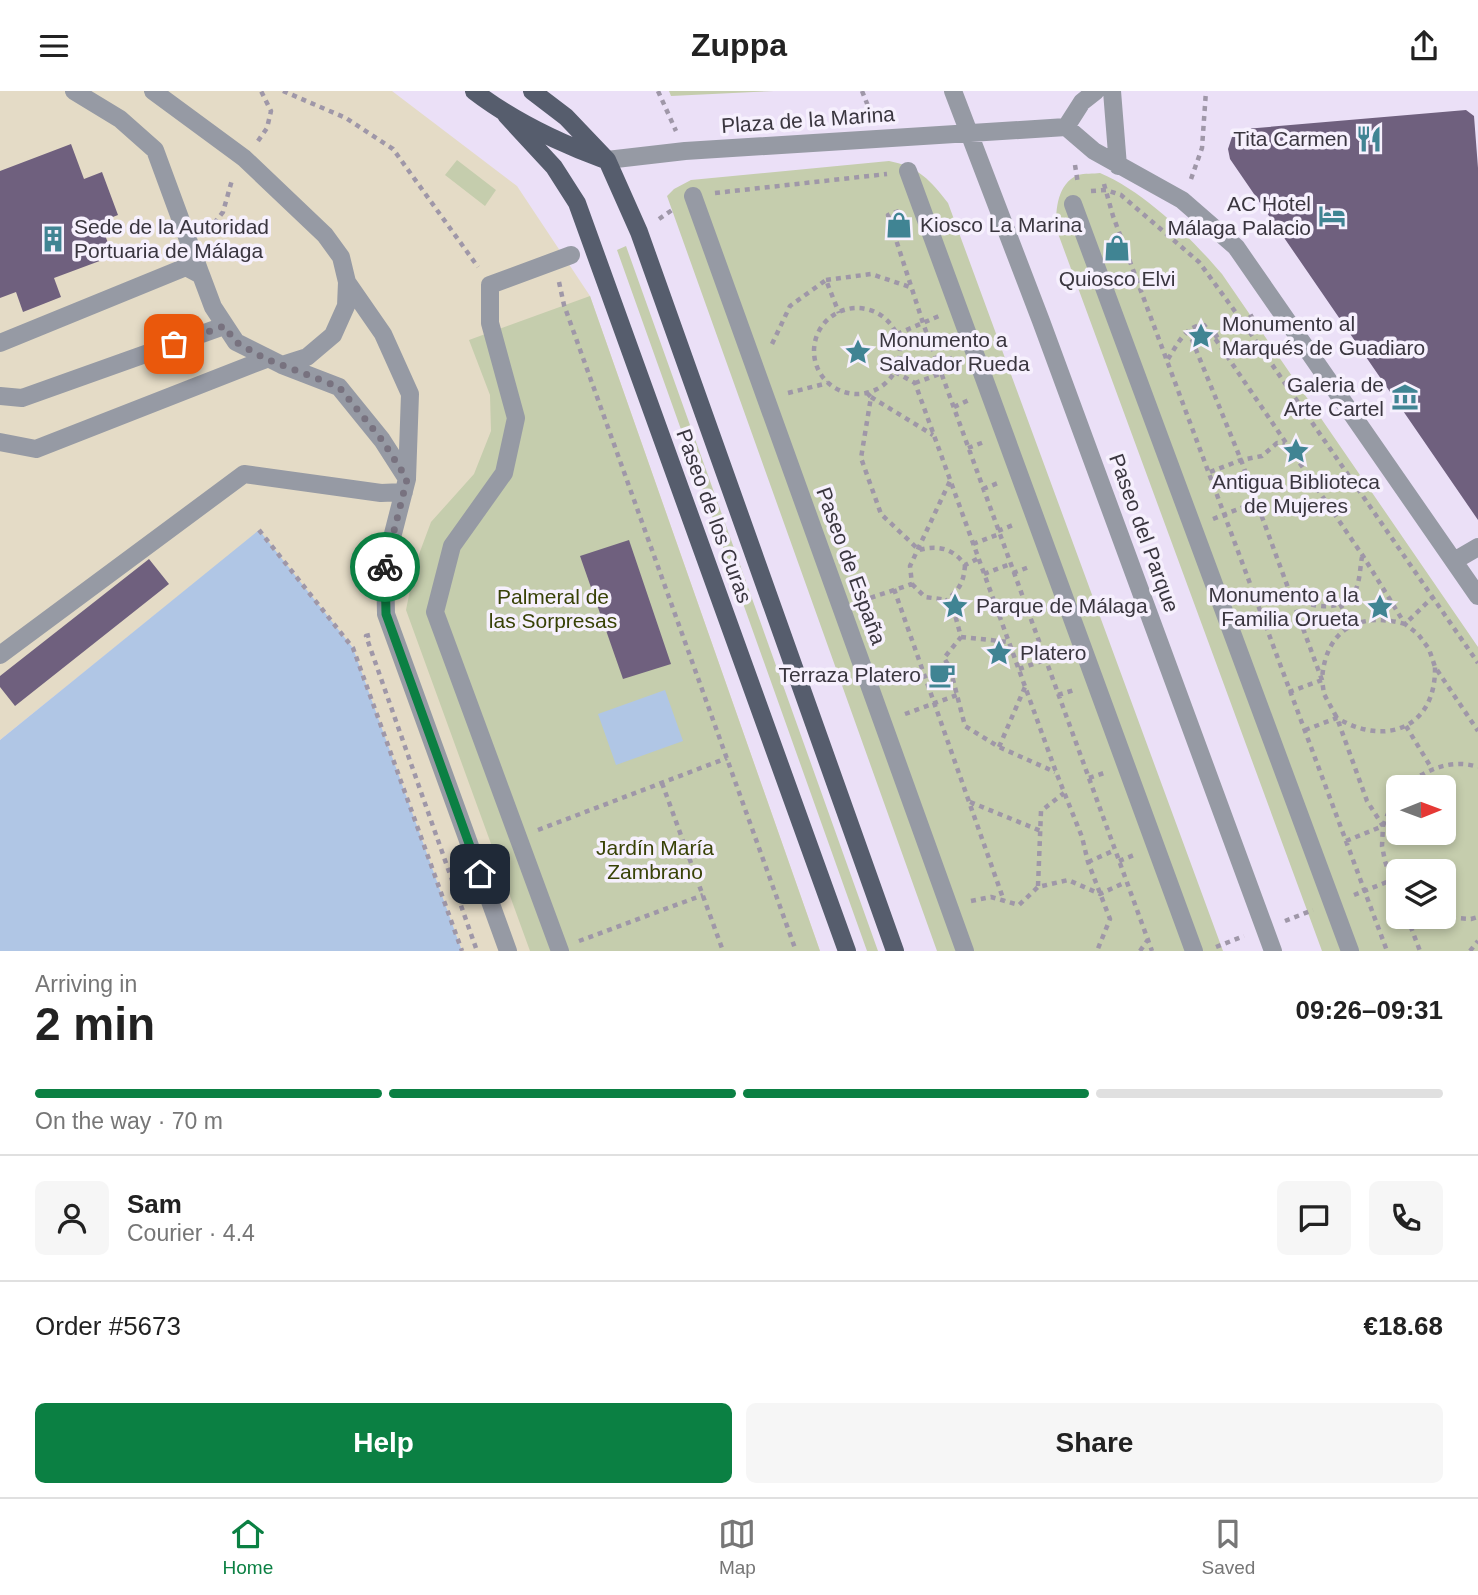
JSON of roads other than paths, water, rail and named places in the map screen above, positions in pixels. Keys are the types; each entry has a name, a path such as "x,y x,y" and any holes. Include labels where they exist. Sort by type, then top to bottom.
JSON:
{"main road":[{"path":"474,91 506,115 579,150 607,160"},
{"name":"Paseo de los Curas","path":"532,91 566,117 607,160 639,232 895,951"},
{"name":"Paseo de los Curas","path":"506,115 554,167 577,203 847,951"}],"street":[{"path":"75,91 120,119 155,150 213,307 236,342 274,362 339,387 382,440 405,486"},
{"path":"153,91 244,158 310,220 341,257 348,282 383,334 410,394 405,486 385,565 386,614 508,951"},
{"path":"953,91 968,132"},
{"path":"1096,91 1082,102 1066,127 1094,151 1182,200 1236,247 1478,596"},
{"path":"1112,91 1118,166"},
{"name":"Plaza de la Marina","path":"607,160 685,151 1066,127"},
{"name":"Paseo del Parque","path":"968,132 1041,320 1273,951"},
{"path":"908,171 1194,951"},
{"name":"Paseo de España","path":"693,196 965,951"},
{"path":"1076,198 1192,526 1350,951"},
{"path":"559,950 435,611 452,546 504,473 516,418 490,323 490,285 571,255"},
{"path":"0,343 187,267 201,275"},
{"path":"0,442 36,449 274,362 307,357 333,335 346,306 348,282"},
{"path":"0,396 22,398 224,326"},
{"path":"0,655 244,474 381,493 405,486"},
{"path":"1454,561 1478,547"}],"water":[{"path":"259,530 353,648 462,951 0,951 0,740"},
{"path":"665,690 683,741 616,765 598,714"}],"place":[{"name":"Tita Carmen","path":"1369,139"},
{"name":"AC Hotel Málaga Palacio","path":"1332,216"},
{"name":"Kiosco La Marina","path":"899,225"},
{"name":"Sede de la Autoridad Portuaria de Málaga","path":"53,239"},
{"name":"Quiosco Elvi","path":"1117,248"},
{"name":"Monumento al Marqués de Guadiaro","path":"1201,336"},
{"name":"Monumento a Salvador Rueda","path":"858,352"},
{"name":"Galeria de Arte Cartel","path":"1405,397"},
{"name":"Antigua Biblioteca de Mujeres","path":"1296,451"},
{"name":"Parque de Málaga","path":"955,606"},
{"name":"Monumento a la Familia Orueta","path":"1380,607"},
{"name":"Platero","path":"999,653"},
{"name":"Terraza Platero","path":"942,675"}],"park label":[{"name":"Palmeral de las Sorpresas","path":"553,609"},
{"name":"Jardín María Zambrano","path":"655,860"}]}
